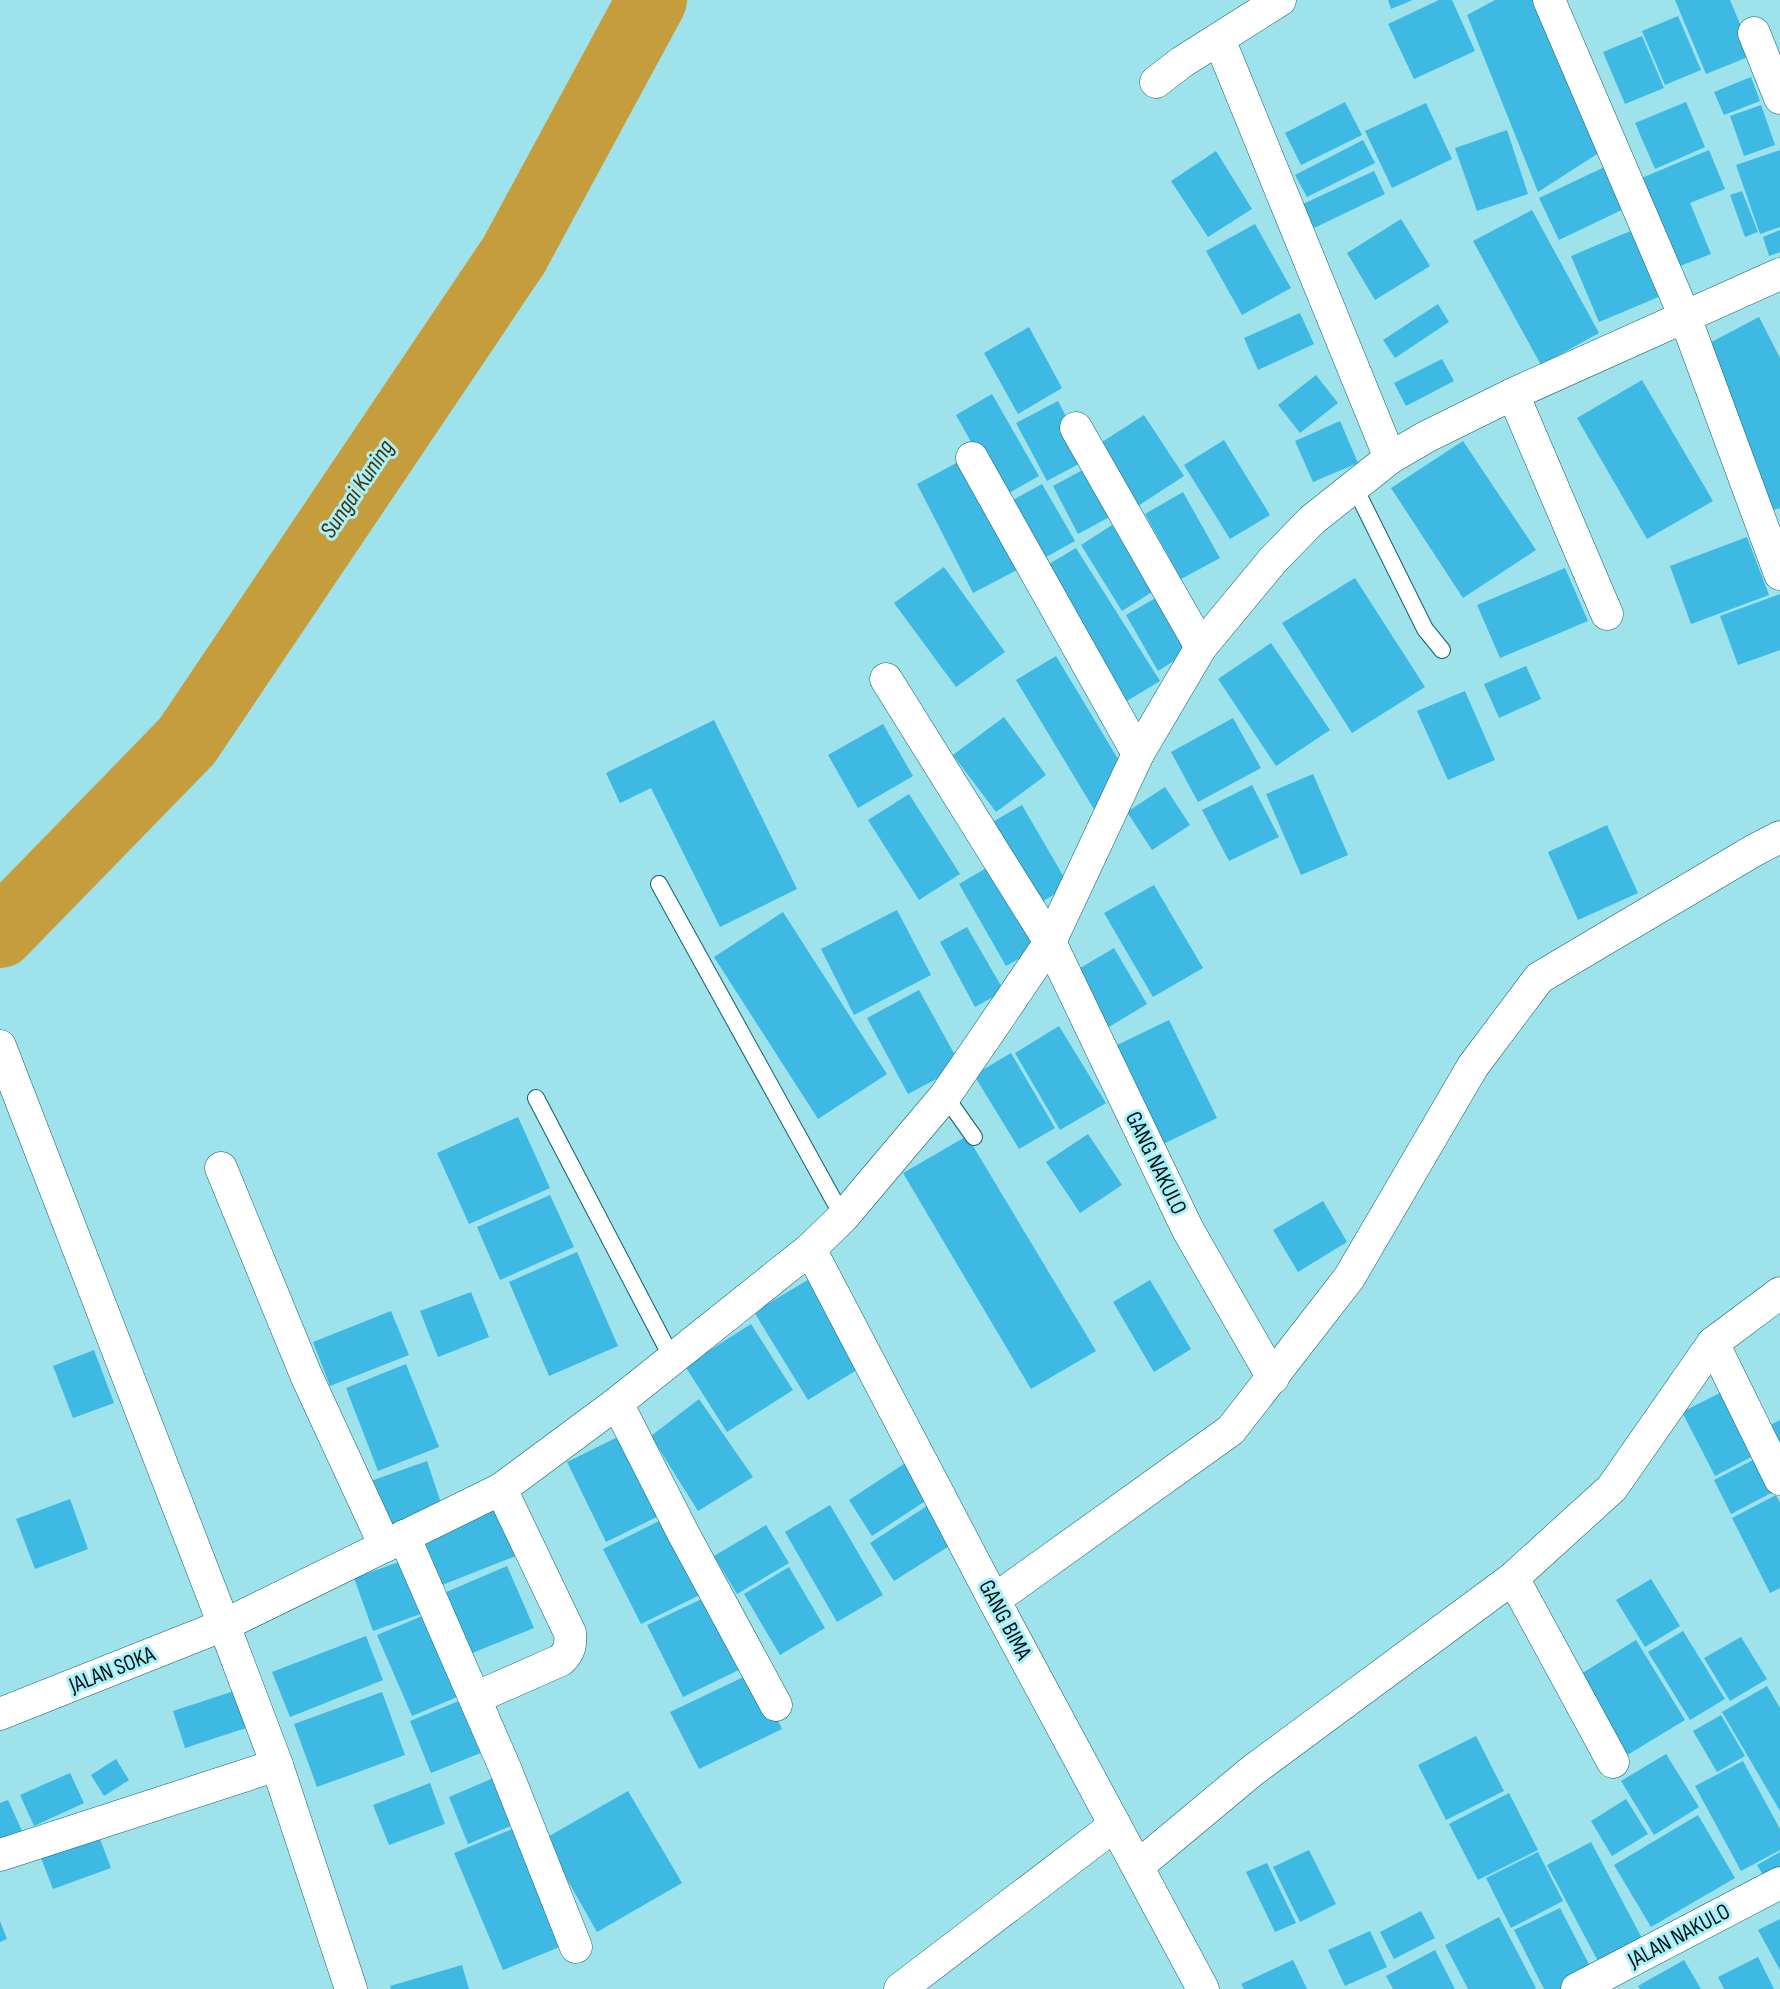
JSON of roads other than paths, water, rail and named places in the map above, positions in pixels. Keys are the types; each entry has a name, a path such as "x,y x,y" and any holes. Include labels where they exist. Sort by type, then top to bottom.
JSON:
{"street":[{"path":"1156,82 1280,0"},
{"path":"1549,0 1685,317 1780,574"},
{"path":"1754,33 1780,98"},
{"path":"1219,39 1390,458"},
{"name":"JALAN SOKA","path":"0,1714 224,1625 501,1489 617,1403 810,1249 843,1217 945,1096 1050,942 1138,754 1201,647 1273,560 1312,520 1390,458 1513,394 1780,274"},
{"path":"1513,394 1608,614"},
{"path":"1076,428 1201,647"},
{"path":"972,458 1138,754"},
{"name":"GANG NAKULO","path":"886,679 1050,942 1188,1230 1273,1378"},
{"path":"994,1600 1231,1430 1349,1278 1473,1066 1539,978 1753,850 1780,837"},
{"path":"0,1046 224,1625 276,1765 351,1989"},
{"path":"220,1168 306,1375 475,1698 576,1947"},
{"name":"GANG BIMA","path":"810,1249 994,1600 1203,1989"},
{"path":"1138,1866 1252,1771 1513,1578 1612,1488 1713,1343 1780,1293"},
{"path":"1713,1343 1780,1479"},
{"path":"617,1403 683,1533 776,1705"},
{"path":"475,1698 561,1660 568,1654 571,1645 570,1633 501,1489"},
{"path":"1513,1578 1613,1762"},
{"path":"0,1855 276,1765"},
{"path":"900,1989 1115,1825"},
{"name":"JALAN NAKULO","path":"1577,1989 1780,1883"}],"lane":[{"path":"1354,486 1425,629 1442,650"},
{"path":"659,884 843,1217"},
{"path":"945,1096 974,1137"},
{"path":"536,1098 672,1358"}],"waterway":[{"name":"Sungai Kuning","path":"0,933 187,741 514,255 652,0"}]}
